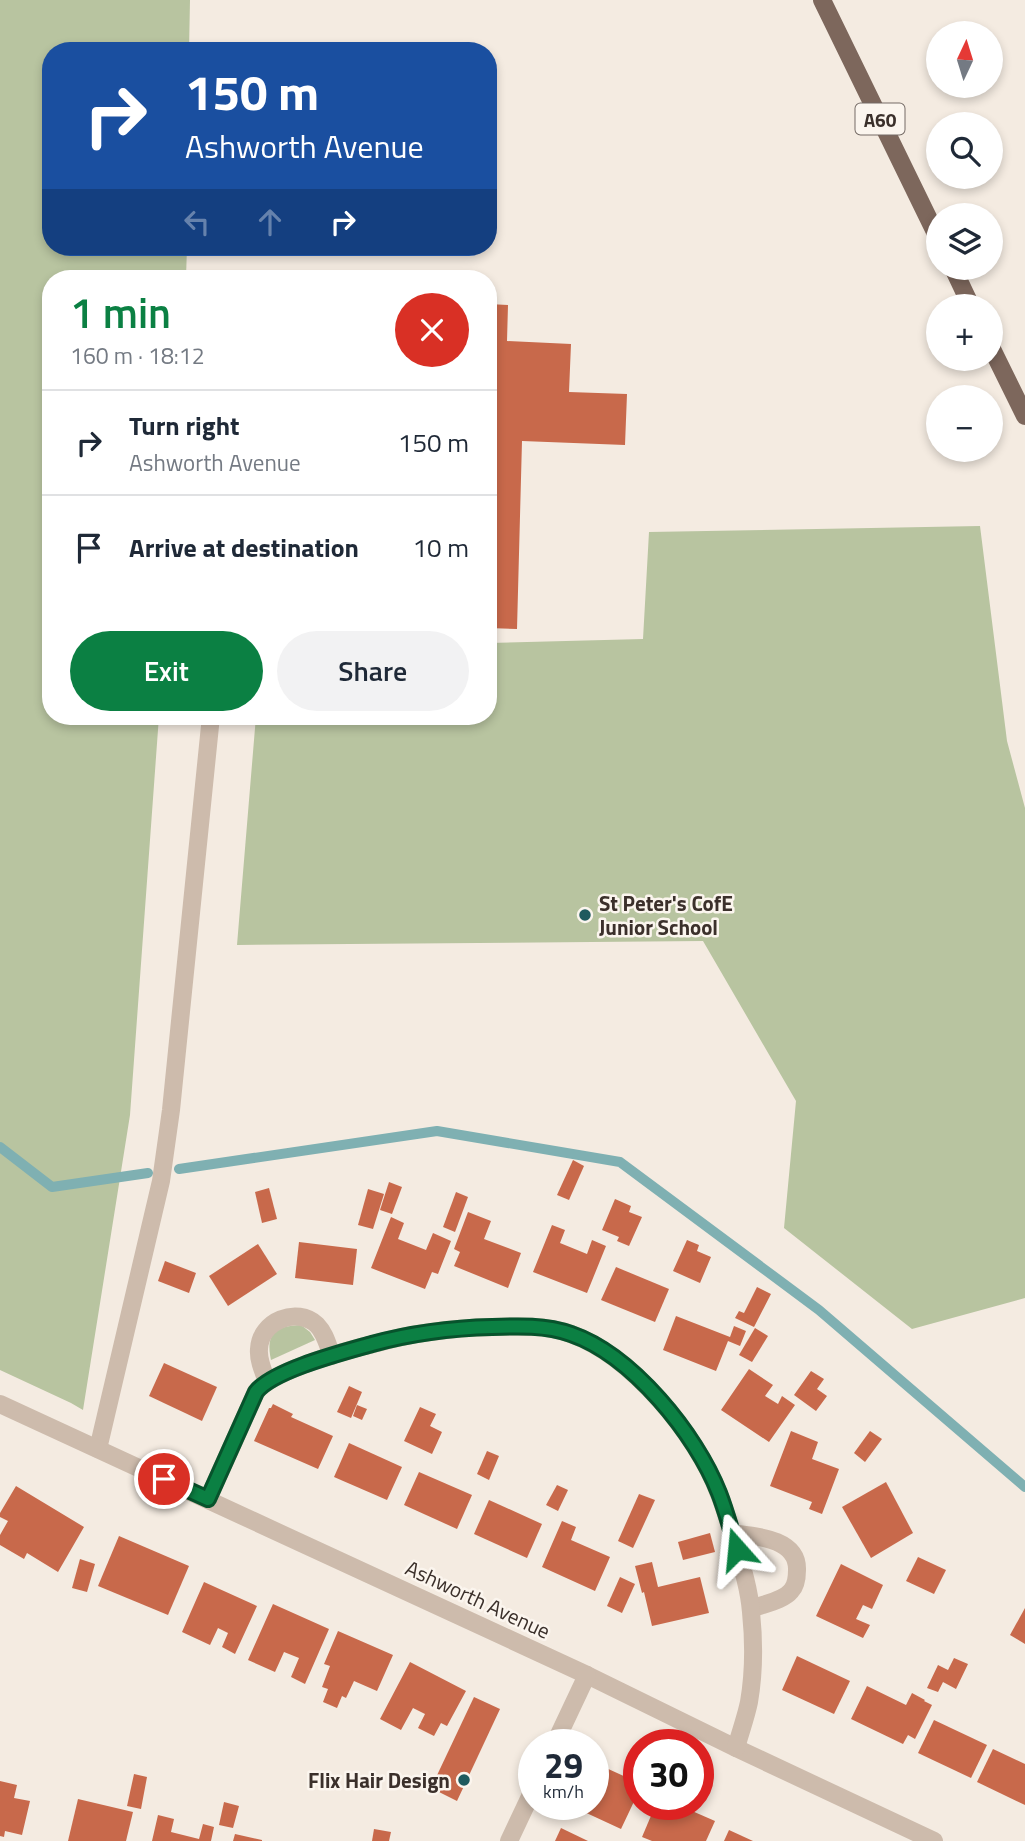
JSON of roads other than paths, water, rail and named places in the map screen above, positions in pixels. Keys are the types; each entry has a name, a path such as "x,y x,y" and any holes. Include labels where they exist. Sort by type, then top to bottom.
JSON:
{"main road":[{"name":"A60","path":"822,0 926,213"},
{"path":"1003,371 1025,416"}],"street":[{"path":"98,1449 158,1194 167,1141 210,725"},
{"path":"267,1381 258,1349 262,1334 277,1320 294,1316 318,1325 331,1356"},
{"path":"208,1499 256,1392 267,1381 331,1356 397,1337 453,1328 535,1327 570,1334 592,1343 638,1378 660,1401 688,1437 719,1493 742,1564 751,1609 753,1646 749,1703 736,1748"},
{"name":"Ashworth Avenue","path":"0,1404 587,1675 934,1841"},
{"path":"732,1533 761,1537 785,1546 794,1555 797,1564 795,1585 791,1591 783,1597 751,1609"},
{"path":"562,1729 587,1675"},
{"path":"509,1841 519,1820"}],"waterway":[{"path":"179,1169 437,1131 620,1162 819,1310 1025,1487"},
{"path":"0,1147 52,1187 148,1173"}],"place":[{"name":"St Peter's CofE Junior School","path":"585,915"},
{"name":"Flix Hair Design","path":"464,1780"}]}
